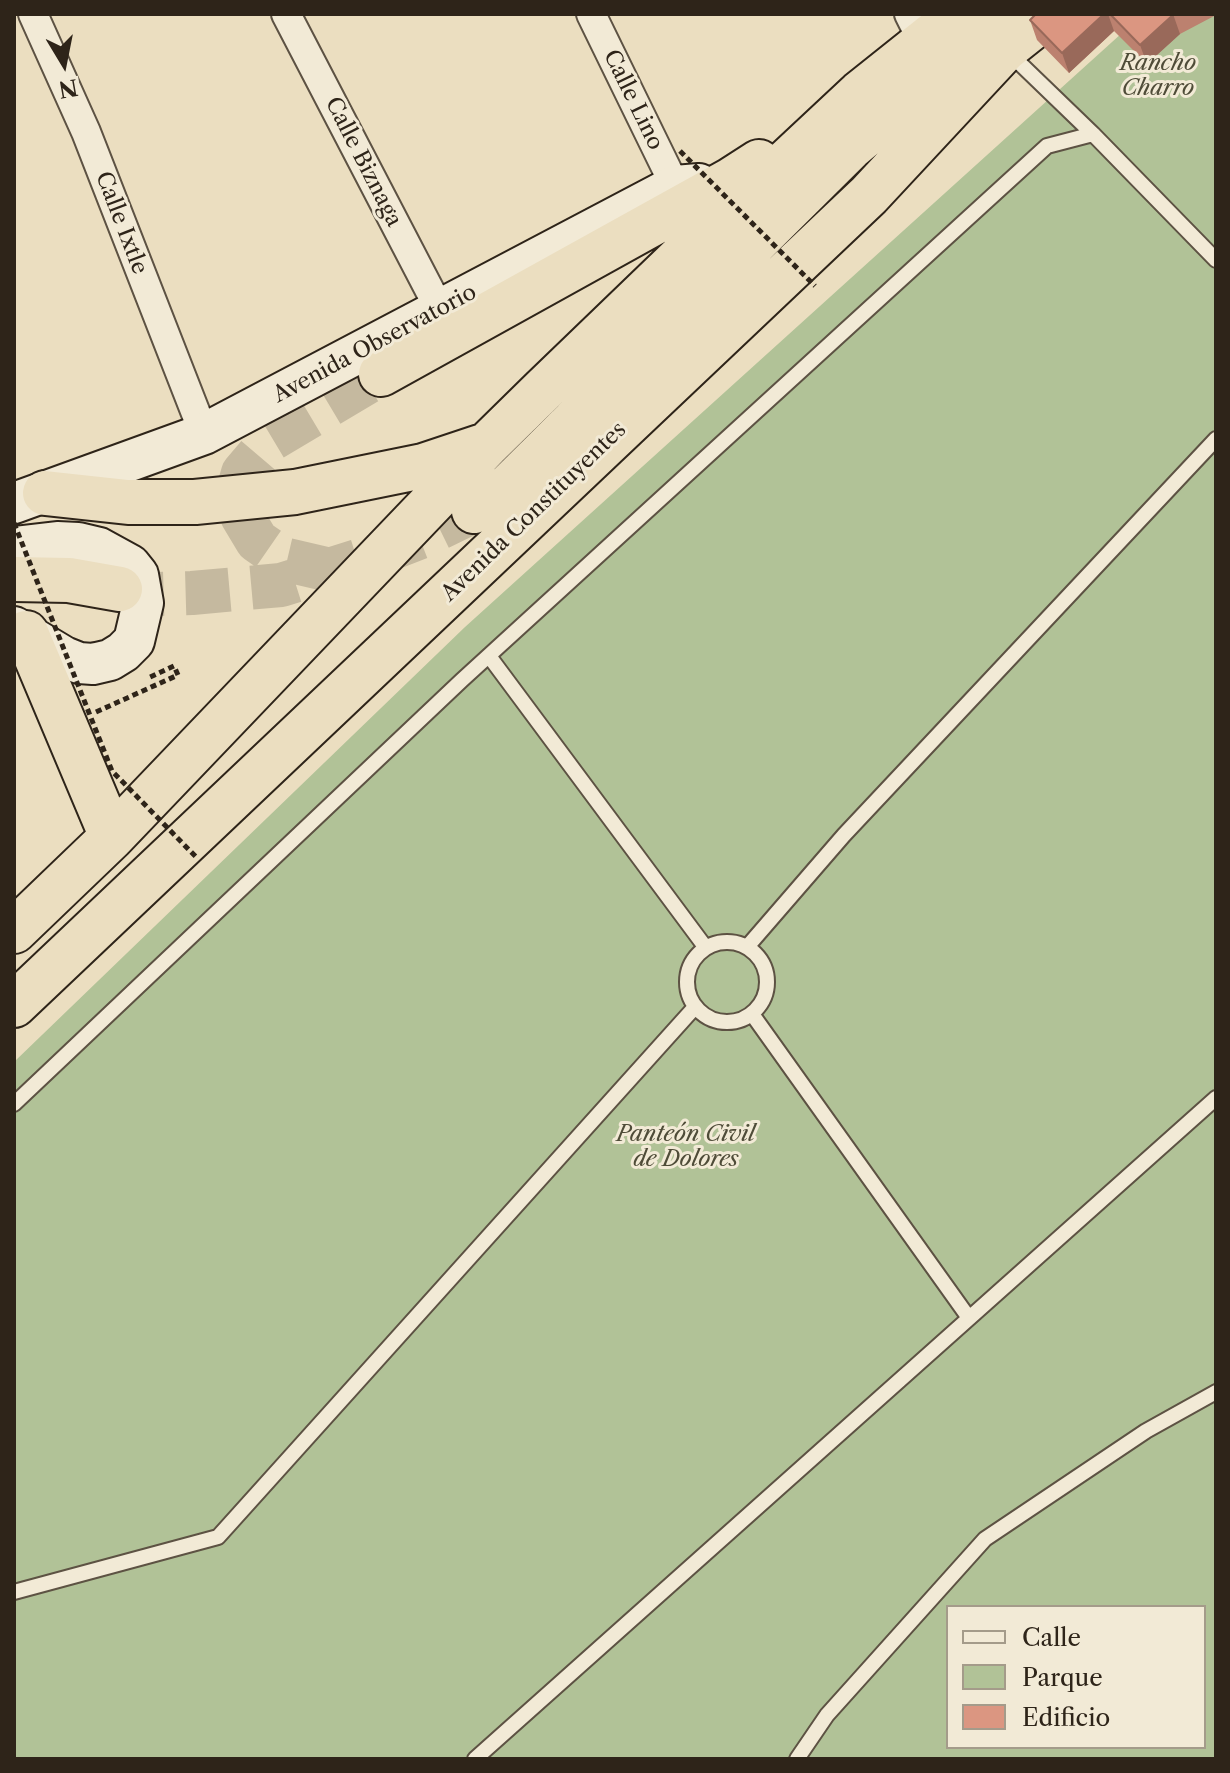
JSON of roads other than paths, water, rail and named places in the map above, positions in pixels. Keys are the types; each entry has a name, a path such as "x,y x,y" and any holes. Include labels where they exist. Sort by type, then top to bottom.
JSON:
{"highway":[{"path":"14,931 112,837 487,445 683,255 734,212 860,93 916,28 959,14"},
{"name":"Avenida Constituyentes","path":"14,1005 869,195 1008,31 1049,14"},
{"path":"474,511 510,485 850,148 1008,31"},
{"path":"381,374 731,180 860,93"},
{"path":"29,498 195,502 295,492 423,466 487,445"},
{"path":"14,579 69,580 120,589"},
{"path":"20,630 112,837"}],"main road":[{"name":"Avenida Observatorio","path":"29,498 204,434 440,310 678,169 731,180"},
{"path":"14,547 57,542 99,548 130,565 138,575 142,588 143,603 134,641 110,660 79,663 20,630"}],"street":[{"name":"Calle Ixtle","path":"33,14 86,132 204,434"},
{"name":"Calle Biznaga","path":"286,14 440,310"},
{"name":"Calle Lino","path":"591,14 678,169"}],"lane":[{"path":"1008,31 1093,134 1216,260"},
{"path":"14,1104 489,656 1047,146 1093,134"},
{"path":"747,947 844,835 1216,439"},
{"path":"489,656 706,948"},
{"path":"732,942 747,947 759,957 766,971 767,987 762,1002 752,1014 738,1021 722,1022 707,1017 695,1007 688,993 687,977 692,962 716,943 732,942"},
{"path":"14,1592 218,1537 695,1007"},
{"path":"752,1014 969,1318"},
{"path":"475,1759 1216,1098"},
{"path":"797,1759 827,1715 985,1539 1146,1431 1216,1392"}],"tunnel":[{"path":"330,570 283,559 257,541 242,516 239,487 243,473 272,439 381,374"},
{"path":"120,589 157,594 281,585 367,558 474,511"}],"park label":[{"name":"Rancho Charro","path":"1158,76"},
{"name":"Panteón Civil de Dolores","path":"686,1148"}]}
